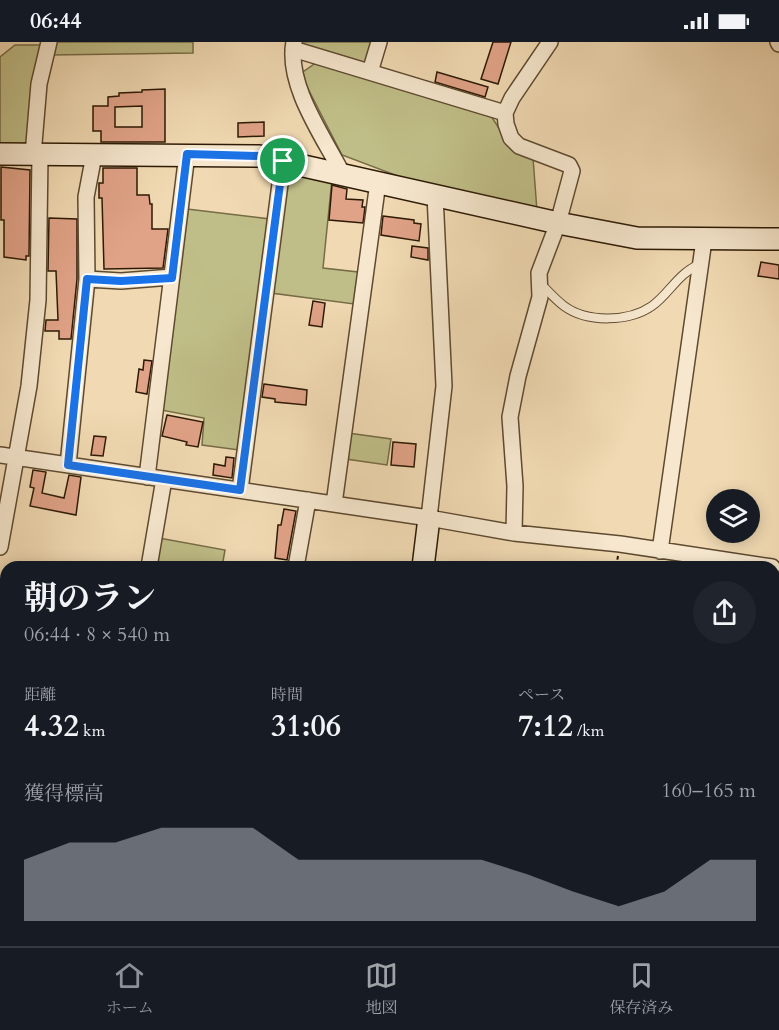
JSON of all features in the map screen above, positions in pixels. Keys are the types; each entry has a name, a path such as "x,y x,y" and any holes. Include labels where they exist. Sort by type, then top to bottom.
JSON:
{"street":[{"path":"0,547 29,386 38,300 36,155 39,84 49,42"},
{"path":"370,72 379,42"},
{"path":"514,533 515,486 510,417 518,376 540,297 539,273 558,223 572,171 569,165 519,146 507,131 505,113 512,98 550,42"},
{"path":"342,173 301,94 295,75 293,46 505,113"},
{"path":"0,154 259,156 558,223 637,238 779,239"},
{"path":"147,477 187,154"},
{"path":"68,465 87,279 86,197 94,155"},
{"path":"240,490 283,161"},
{"path":"334,504 378,182"},
{"path":"424,561 444,386 435,195"},
{"path":"660,551 704,240"},
{"path":"87,279 121,281 172,278"},
{"path":"0,455 429,518 514,533 731,561"},
{"path":"150,561 164,479"},
{"path":"297,561 308,500"}],"lane":[{"path":"540,283 566,307 587,316 623,318 652,306 687,269 701,263"}],"shaded area":[{"path":"56,42 193,42 193,53 51,55"},
{"path":"301,42 374,42 365,64 303,46"},
{"path":"15,45 43,45 29,144 0,143 0,57"},
{"path":"317,62 489,113 512,148 533,158 537,211 411,181 342,155 303,79 303,72"},
{"path":"290,170 332,179 323,268 358,272 354,304 271,293 285,175"},
{"path":"187,209 270,219 239,450 202,445 204,418 161,410"},
{"path":"348,433 391,439 387,465 346,459"},
{"path":"159,538 225,550 223,561 155,561"}],"building":[{"path":"493,42 511,42 498,84 481,79"},
{"path":"437,72 488,87 485,97 435,82"},
{"path":"165,89 165,142 101,142 101,131 93,131 93,106 108,106 108,97 119,96 119,93 142,92 142,90","holes":["142,106 142,127 115,127 115,107"]},
{"path":"264,122 264,136 238,137 238,123"},
{"path":"1,167 30,170 29,256 26,256 26,260 4,257"},
{"path":"103,168 137,168 137,195 149,195 150,204 152,204 152,229 168,229 163,268 104,269 102,198 99,198 99,183 103,183"},
{"path":"332,185 347,189 346,199 363,200 362,207 365,207 363,223 329,220"},
{"path":"383,216 414,220 414,223 421,224 419,241 381,235"},
{"path":"49,218 77,219 77,279 71,339 59,339 59,331 45,331 46,320 58,320 56,271 48,271"},
{"path":"412,246 428,248 428,260 411,257"},
{"path":"761,262 779,265 779,279 758,276"},
{"path":"313,301 325,303 322,327 309,325"},
{"path":"144,360 152,361 147,394 136,392 139,369 143,370"},
{"path":"264,384 307,390 306,405 275,402 275,399 262,397"},
{"path":"167,415 203,422 198,447 162,436"},
{"path":"94,436 106,437 103,456 91,455"},
{"path":"393,442 416,444 414,467 391,465"},
{"path":"226,457 234,458 232,478 213,475 214,464 225,466"},
{"path":"33,470 46,472 42,493 64,498 69,475 81,477 76,515 30,506 34,488 30,487"},
{"path":"284,509 296,511 287,560 275,558 278,525 281,525"}],"route":[{"path":"187,154 259,156 283,161 240,490 68,465 87,279 121,281 172,278 187,154"}]}
